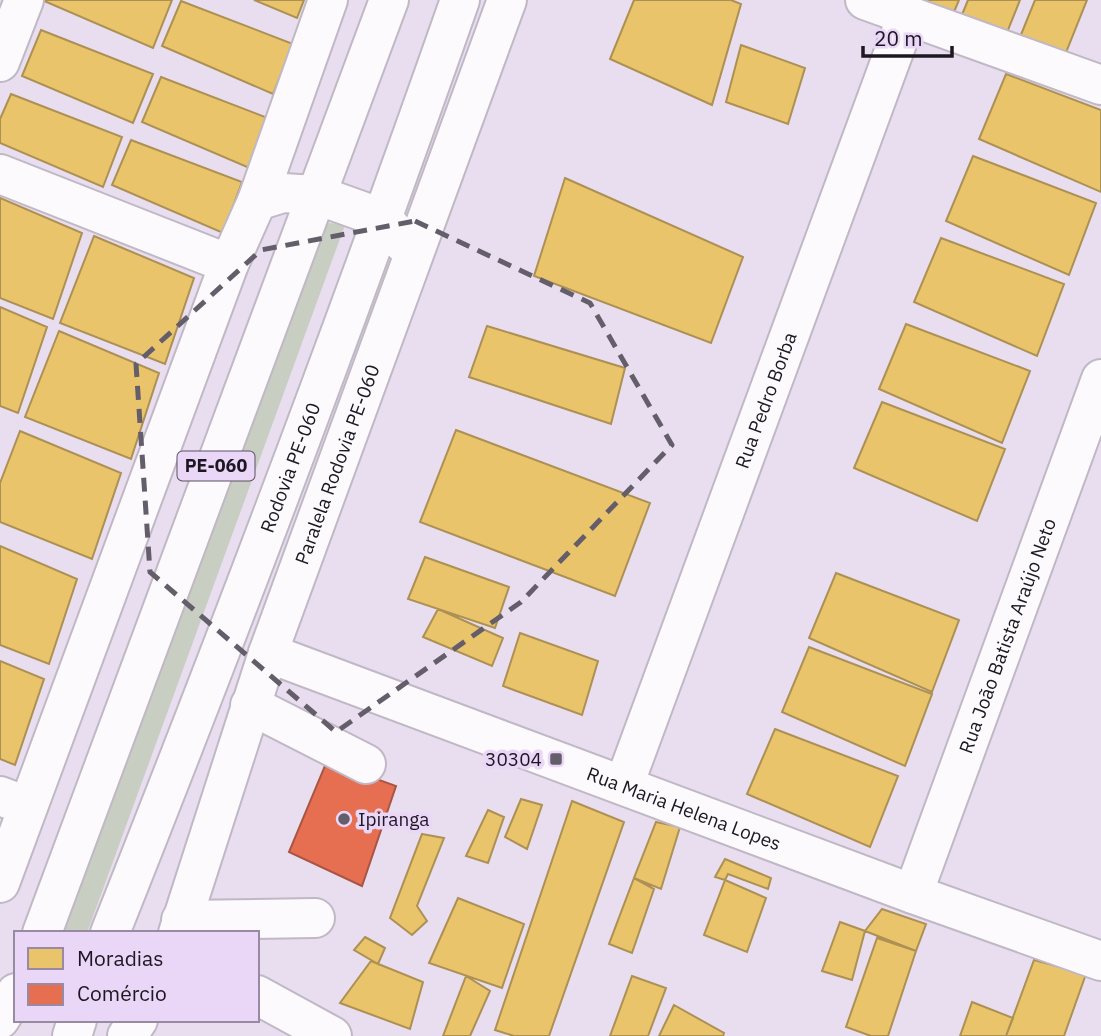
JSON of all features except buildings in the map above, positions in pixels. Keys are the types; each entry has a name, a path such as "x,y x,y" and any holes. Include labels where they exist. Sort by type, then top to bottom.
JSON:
{"main road":[{"path":"0,62 24,0"},
{"name":"PE-060","path":"0,883 13,801 229,264 257,201 328,0"},
{"name":"PE-060","path":"43,931 389,0"},
{"name":"Rodovia PE-060","path":"111,931 224,647 384,219 460,0"},
{"name":"Paralela Rodovia PE-060","path":"179,927 268,653 507,0"},
{"path":"865,0 1101,85"},
{"name":"Rua Pedro Borba","path":"624,785 907,16"},
{"path":"0,174 229,264"},
{"path":"257,201 283,193 317,195 384,219 400,237 413,261"},
{"name":"Rua João Batista Araújo Neto","path":"913,894 1101,379"},
{"name":"Rua Maria Helena Lopes","path":"268,653 913,894 1101,961"},
{"path":"250,705 366,764"},
{"path":"179,927 315,918"},
{"path":"0,1019 14,996"},
{"path":"259,996 332,1036"},
{"path":"6,1036 14,1014"}],"highlighted area":[{"path":"415,221 590,303 672,445 521,602 336,732 150,572 136,364 261,250"}],"shaded area":[{"path":"315,221 345,225 88,931 57,931"}],"place":[{"name":"30304","path":"556,759"},
{"name":"Ipiranga","path":"344,819"}]}
